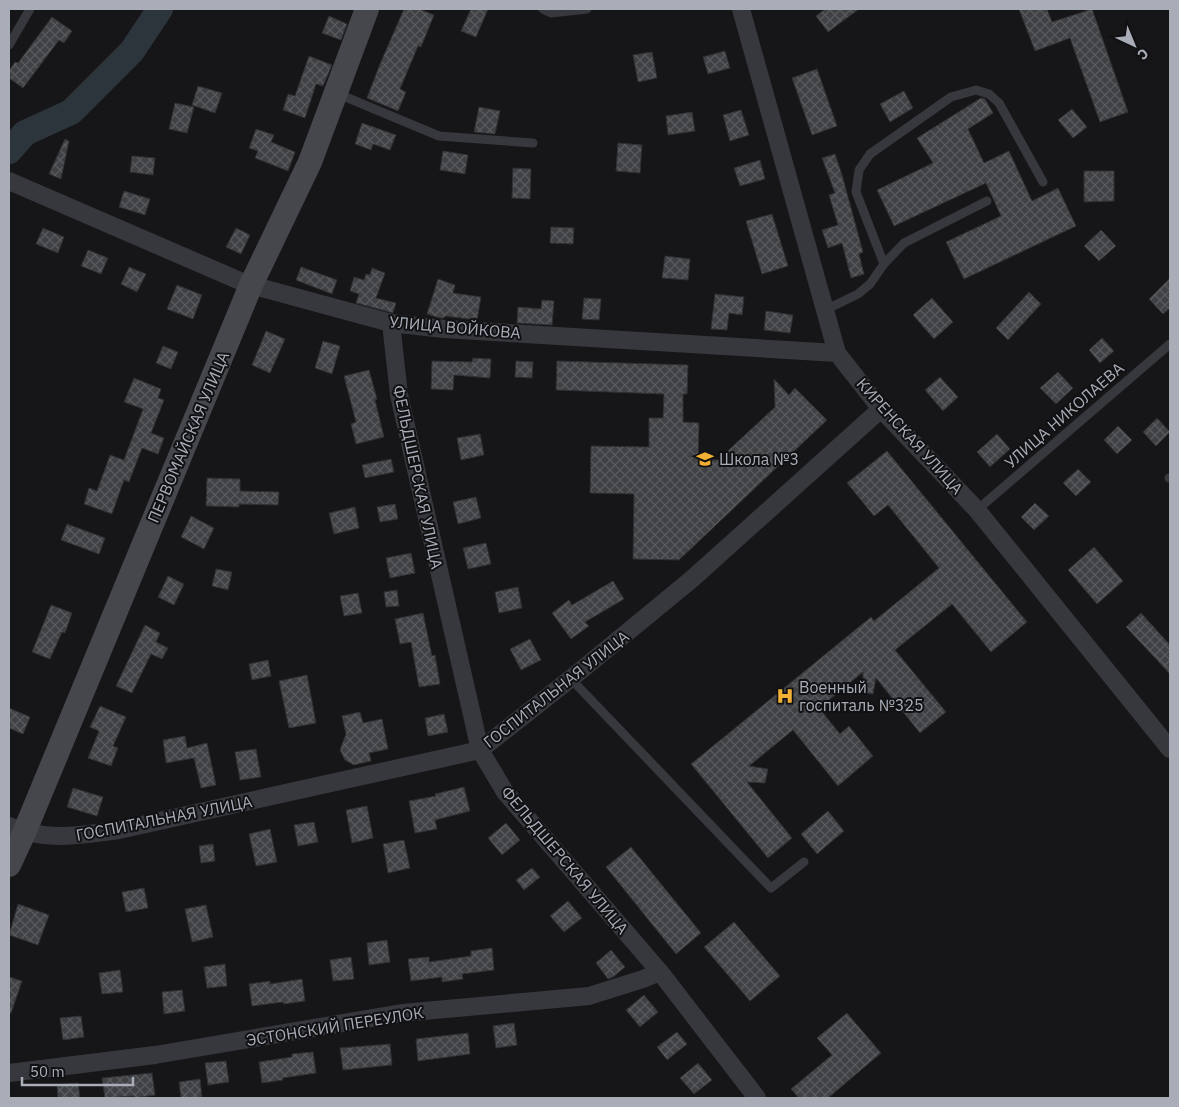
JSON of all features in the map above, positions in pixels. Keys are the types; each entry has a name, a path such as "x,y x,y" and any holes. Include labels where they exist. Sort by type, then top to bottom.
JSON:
{"street":[{"name":"ПЕРВОМАЙСКАЯ УЛИЦА","path":"9,865 16,829 251,285 310,162 367,9"},
{"name":"КИРЕНСКАЯ УЛИЦА","path":"741,9 837,353 881,409 976,510 1170,749"},
{"name":"УЛИЦА ВОЙКОВА","path":"9,182 251,285 391,324 444,329 837,353"},
{"name":"ФЕЛЬДШЕРСКАЯ УЛИЦА","path":"391,324 399,395 480,750 505,792 660,972 757,1098"},
{"name":"ГОСПИТАЛЬНАЯ УЛИЦА","path":"16,829 63,837 119,830 480,750 692,579 881,409"},
{"name":"ЭСТОНСКИЙ ПЕРЕУЛОК","path":"9,1073 155,1055 402,1013 589,996 660,972"}],"lane":[{"path":"9,45 30,9"},
{"path":"543,9 552,13 587,9"},
{"path":"884,264 856,192 859,170 870,154 951,97 976,90 989,94 999,104 1042,182"},
{"path":"336,93 439,136 533,143"},
{"path":"825,310 858,294 870,284 884,264 904,244 987,201"},
{"name":"УЛИЦА НИКОЛАЕВА","path":"976,510 1170,344"},
{"path":"570,679 771,888 804,862"}],"building":[{"path":"404,9 419,9 434,15 421,47 418,46 400,89 406,92 398,111 367,98"},
{"path":"471,9 488,9 476,37 461,31"},
{"path":"825,9 859,9 828,32 816,16"},
{"path":"1019,9 1047,9 1052,22 1092,9 1128,112 1100,122 1070,38 1035,51"},
{"path":"329,16 347,24 341,40 322,33"},
{"path":"52,17 72,31 64,43 59,40 23,88 9,78 9,71 15,62 18,63"},
{"path":"725,51 730,68 708,74 703,57"},
{"path":"652,52 657,78 638,82 633,55"},
{"path":"309,56 332,65 323,86 316,84 305,118 283,110 288,94 295,96"},
{"path":"817,69 837,126 812,135 792,78"},
{"path":"198,86 222,93 215,113 192,105"},
{"path":"904,91 913,108 890,122 880,104"},
{"path":"981,98 985,99 993,113 968,129 984,163 1009,151 1032,201 1058,188 1076,226 964,279 946,242 1001,216 986,183 894,226 877,190 933,163 917,138"},
{"path":"175,103 194,107 187,133 169,129"},
{"path":"479,107 500,111 495,134 474,132"},
{"path":"1072,109 1087,127 1073,138 1058,120"},
{"path":"741,110 749,135 730,141 723,115"},
{"path":"692,112 695,131 668,135 666,116"},
{"path":"362,123 396,135 390,150 373,144 371,150 355,144"},
{"path":"256,129 274,135 271,142 295,152 288,171 255,158 258,151 249,148"},
{"path":"65,139 69,141 61,179 49,174"},
{"path":"618,143 642,145 640,173 616,171"},
{"path":"443,151 468,155 465,174 440,170"},
{"path":"835,154 863,252 859,254 864,274 851,278 842,243 828,248 822,230 838,225 829,195 835,193 822,158"},
{"path":"132,156 155,158 153,175 130,172"},
{"path":"760,160 765,179 740,186 734,168"},
{"path":"513,168 531,169 530,199 512,198"},
{"path":"1084,171 1114,171 1114,201 1084,202"},
{"path":"124,191 150,199 145,215 119,207"},
{"path":"772,214 788,266 762,274 746,221"},
{"path":"551,227 574,228 573,244 550,243"},
{"path":"43,228 64,237 58,253 36,244"},
{"path":"236,228 250,235 241,254 226,247"},
{"path":"1101,230 1116,246 1099,261 1084,246"},
{"path":"88,250 108,258 101,274 81,266"},
{"path":"665,256 690,259 688,280 662,278"},
{"path":"129,267 146,274 137,292 121,284"},
{"path":"301,267 337,280 332,294 296,280"},
{"path":"372,268 385,273 376,298 396,303 393,313 356,303 359,294 350,291 354,277 364,280 366,274 370,275"},
{"path":"1170,278 1170,308 1163,314 1149,299"},
{"path":"438,279 455,285 453,293 481,297 477,320 445,316 440,318 427,314"},
{"path":"177,285 202,295 193,319 167,309"},
{"path":"1029,292 1041,304 1008,340 996,328"},
{"path":"715,294 744,297 742,315 729,313 727,330 711,329"},
{"path":"584,298 601,299 599,320 582,319"},
{"path":"932,298 953,322 934,339 913,315"},
{"path":"542,300 554,301 552,325 517,323 518,307 541,309"},
{"path":"766,311 793,315 790,333 764,330"},
{"path":"266,331 285,339 270,373 252,365"},
{"path":"1102,338 1114,351 1100,363 1089,350"},
{"path":"323,341 340,346 332,374 315,368"},
{"path":"163,346 178,352 171,369 156,363"},
{"path":"473,358 491,359 490,378 454,375 453,390 431,389 432,361 472,362"},
{"path":"516,361 533,362 532,378 515,377"},
{"path":"557,361 688,365 687,394 683,394 683,422 699,423 698,460 718,460 775,407 774,379 789,395 795,388 827,420 679,560 633,559 634,494 590,493 591,446 649,447 649,418 663,418 664,394 556,390"},
{"path":"369,370 384,437 356,444 351,424 356,422 344,376"},
{"path":"1058,372 1073,388 1056,404 1040,388"},
{"path":"940,377 958,397 943,411 925,390"},
{"path":"134,378 161,389 158,398 164,400 151,433 164,438 158,454 142,448 129,482 124,480 112,514 84,504 89,488 97,491 110,455 124,460 143,409 124,402"},
{"path":"1157,418 1170,432 1156,446 1143,432"},
{"path":"1118,426 1132,440 1117,454 1104,440"},
{"path":"480,434 484,455 461,460 457,438"},
{"path":"997,434 1010,449 990,467 977,452"},
{"path":"887,451 1027,622 991,652 952,604 895,650 946,712 920,733 876,678 873,694 863,693 863,672 819,708 840,734 849,726 873,756 838,786 793,730 749,766 768,769 765,783 747,782 792,838 768,858 691,764 871,617 874,621 939,568 888,505 874,516 847,483"},
{"path":"391,459 394,472 365,478 362,465"},
{"path":"1078,469 1091,482 1076,496 1063,483"},
{"path":"207,478 240,479 240,491 279,492 278,505 239,504 239,507 206,506"},
{"path":"476,497 481,518 458,524 453,502"},
{"path":"1035,503 1049,516 1034,530 1021,517"},
{"path":"395,504 398,519 380,522 377,507"},
{"path":"355,507 359,528 334,534 329,513"},
{"path":"191,516 214,528 204,549 181,537"},
{"path":"67,524 105,538 99,554 61,540"},
{"path":"486,543 491,564 468,569 463,548"},
{"path":"1094,547 1123,581 1097,604 1068,570"},
{"path":"411,553 415,573 390,578 386,558"},
{"path":"216,569 232,572 228,590 212,586"},
{"path":"168,576 184,584 174,605 158,597"},
{"path":"613,581 624,599 585,622 589,626 571,639 552,613 569,600 572,605"},
{"path":"518,587 522,608 499,613 495,592"},
{"path":"397,590 399,606 386,607 384,592"},
{"path":"358,593 362,613 344,616 340,596"},
{"path":"51,605 72,613 65,633 62,632 50,659 32,652"},
{"path":"423,613 432,656 435,655 440,684 419,687 411,642 400,644 395,619"},
{"path":"1141,613 1170,645 1170,674 1126,627"},
{"path":"145,625 160,633 156,642 168,648 162,659 151,654 132,693 116,686"},
{"path":"530,639 541,660 521,670 510,649"},
{"path":"268,660 271,676 252,680 249,664"},
{"path":"307,675 316,723 289,728 279,681"},
{"path":"100,706 126,717 113,746 118,748 111,766 88,758 99,731 90,727"},
{"path":"9,708 30,717 23,734 9,728"},
{"path":"360,712 363,723 382,719 388,749 369,753 371,761 354,765 345,760 340,750 346,734 342,716"},
{"path":"444,714 448,732 428,736 425,718"},
{"path":"185,736 187,748 207,743 216,785 201,788 194,758 166,763 163,740"},
{"path":"256,749 261,777 240,780 235,752"},
{"path":"464,787 470,811 435,820 437,829 415,833 409,801 436,796 435,794"},
{"path":"73,788 103,797 97,816 67,807"},
{"path":"367,806 373,838 352,843 346,810"},
{"path":"828,811 844,831 817,854 801,834"},
{"path":"314,822 318,842 298,846 294,825"},
{"path":"506,823 520,840 502,855 488,838"},
{"path":"270,829 277,862 256,866 249,834"},
{"path":"404,840 410,868 388,873 383,844"},
{"path":"213,844 215,861 201,863 199,846"},
{"path":"631,847 701,933 676,954 606,867"},
{"path":"532,868 540,877 524,890 516,880"},
{"path":"144,888 148,908 126,912 122,892"},
{"path":"568,901 582,918 564,932 550,916"},
{"path":"18,904 49,915 38,945 9,935"},
{"path":"206,905 213,937 192,942 185,909"},
{"path":"734,922 780,976 750,1001 704,947"},
{"path":"387,940 390,962 369,965 367,943"},
{"path":"492,948 494,970 462,974 463,979 442,982 442,977 411,981 408,959 429,957 429,962 471,956 471,951"},
{"path":"611,950 625,967 608,979 596,963"},
{"path":"351,957 354,979 333,981 330,960"},
{"path":"225,964 227,986 207,988 204,967"},
{"path":"120,970 123,992 102,994 99,973"},
{"path":"9,977 22,981 11,1013 9,1013"},
{"path":"302,979 305,1001 252,1006 249,984 270,981 270,984"},
{"path":"182,990 185,1011 164,1014 162,992"},
{"path":"644,995 658,1012 640,1027 626,1010"},
{"path":"847,1013 881,1053 828,1098 799,1098 791,1089 832,1055 817,1038"},
{"path":"81,1016 84,1037 63,1040 60,1018"},
{"path":"514,1023 517,1045 496,1048 493,1026"},
{"path":"677,1032 687,1044 667,1060 657,1047"},
{"path":"468,1033 470,1054 418,1061 416,1039"},
{"path":"390,1044 392,1065 343,1070 340,1048"},
{"path":"313,1052 316,1073 262,1083 259,1062 292,1057 292,1054"},
{"path":"226,1061 229,1082 208,1085 205,1063"},
{"path":"698,1063 712,1080 694,1094 680,1078"},
{"path":"152,1073 155,1095 134,1098 134,1096 105,1098 102,1078"},
{"path":"200,1079 202,1098 181,1098 179,1082"},
{"path":"78,1083 80,1098 58,1098 57,1085"}],"waterway":[{"path":"9,151 25,133 71,112 132,51 160,9"}],"place":[{"name":"Школа №3","path":"705,459"},
{"name":"Военный госпиталь №325","path":"785,696"}]}
